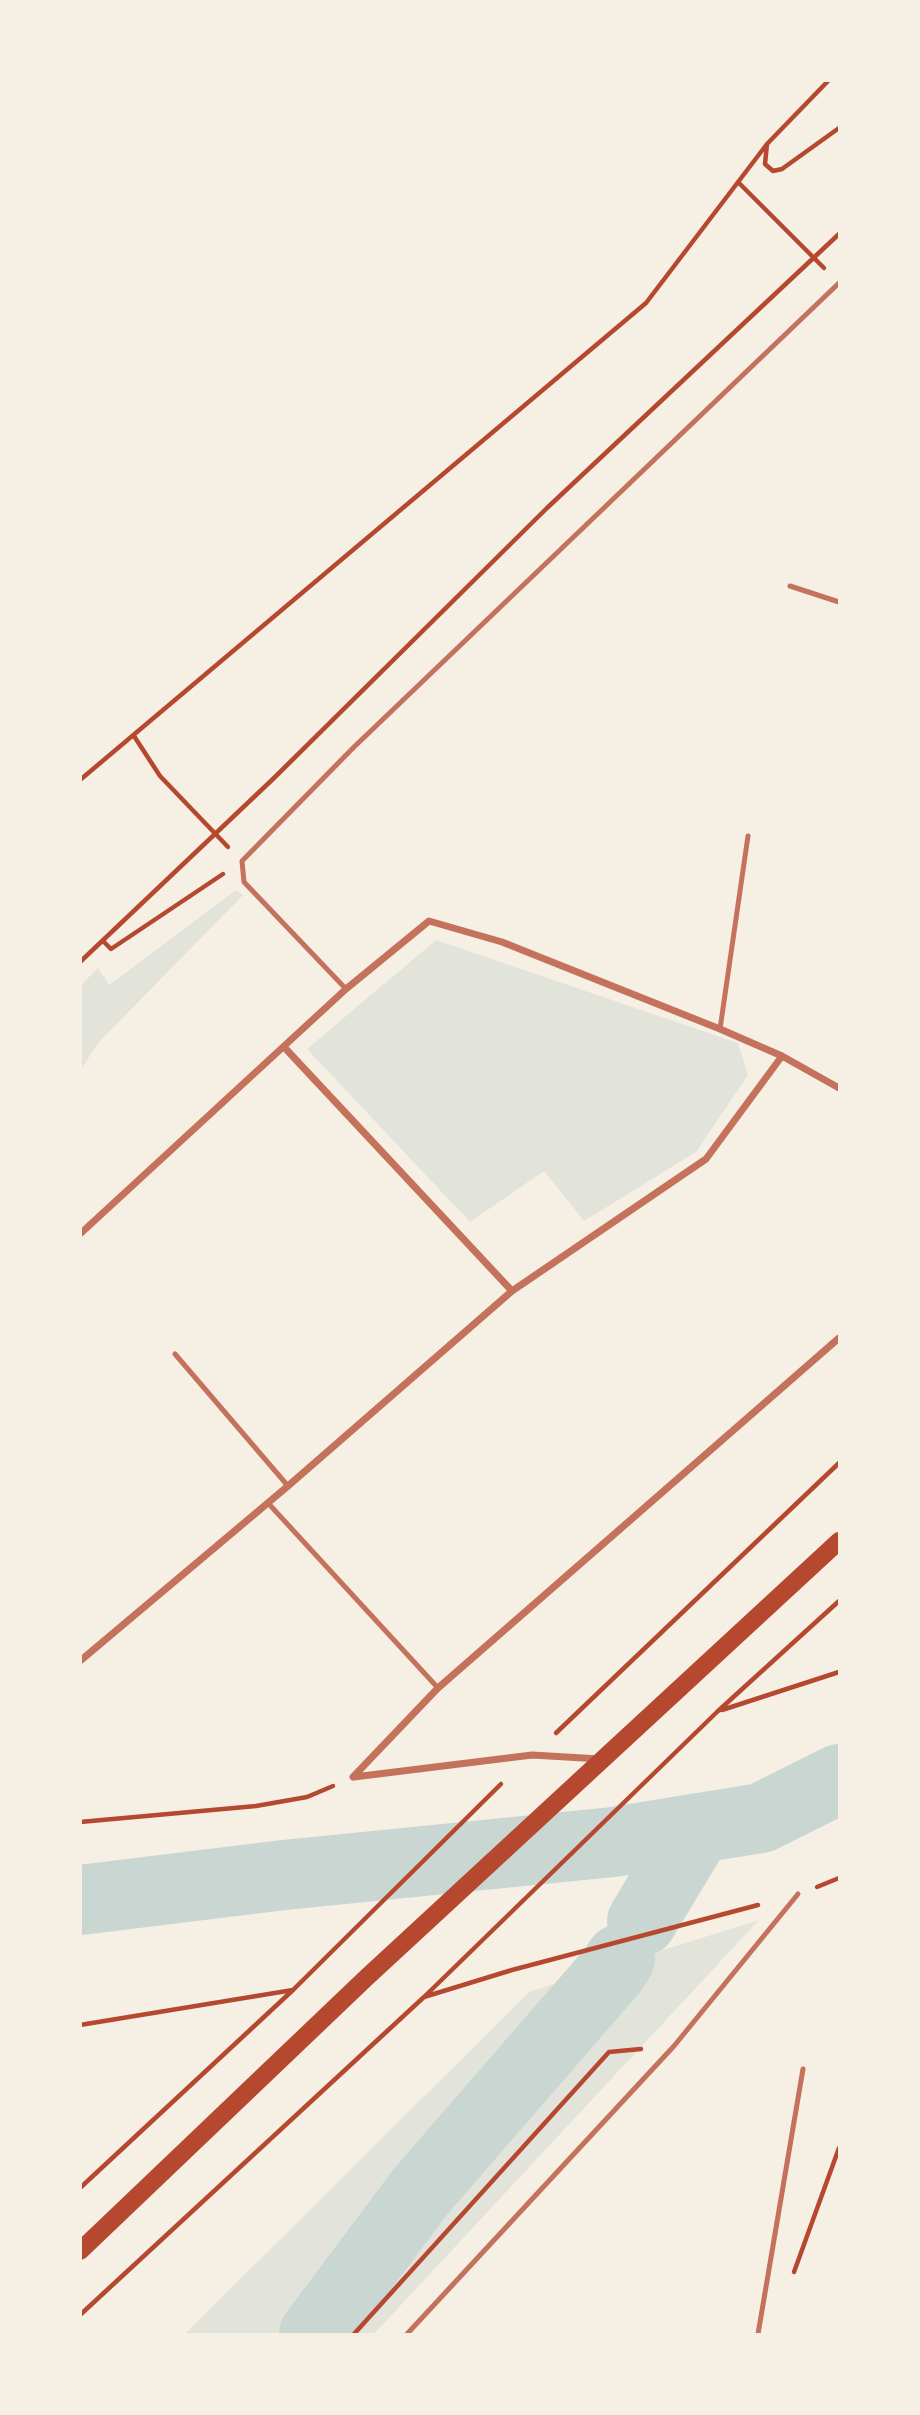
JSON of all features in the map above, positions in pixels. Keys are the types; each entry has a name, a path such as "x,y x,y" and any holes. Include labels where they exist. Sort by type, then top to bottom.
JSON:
{"main road":[{"path":"80,2251 366,1978 839,1541"}],"street":[{"path":"80,1234 346,989 429,921 502,942 720,1029 782,1056 839,1087"},
{"path":"284,1047 512,1291"},
{"path":"80,1661 288,1486 512,1291 706,1159 782,1056"},
{"path":"354,1777 438,1688 839,1338"},
{"path":"354,1777 532,1755 605,1759"}],"lane":[{"path":"346,989 244,881 242,861 354,747 839,283"},
{"path":"790,586 839,602"},
{"path":"720,1029 748,836"},
{"path":"175,1354 288,1486"},
{"path":"268,1503 438,1688"},
{"path":"407,2334 674,2046 798,1895"},
{"path":"758,2334 803,2069"}],"path":[{"path":"80,780 646,303 740,184 767,144 829,80"},
{"path":"767,144 764,157 767,168 782,169 839,128"},
{"path":"740,184 839,283"},
{"path":"80,962 215,834 547,508 839,234"},
{"path":"134,736 160,776 215,834"},
{"path":"103,941 111,949 242,861"},
{"path":"532,1755 839,1463"},
{"path":"80,2315 424,1997 718,1711 839,1601"},
{"path":"718,1711 839,1672"},
{"path":"80,1822 256,1806 307,1797 354,1777"},
{"path":"80,2188 293,1990 497,1787"},
{"path":"424,1997 512,1970 798,1895 839,1878"},
{"path":"80,2025 293,1990"},
{"path":"354,2334 609,2052 674,2046"},
{"path":"790,2283 839,2148"}],"shaded area":[{"path":"236,890 243,895 99,1042 81,1069 81,985 98,968 109,985"},
{"path":"436,940 738,1043 748,1075 696,1152 584,1221 544,1171 470,1222 307,1049"},
{"path":"759,1920 374,2334 185,2334 529,1992"}],"waterway":[{"path":"80,1900 284,1875 613,1842 761,1818 839,1779"},
{"path":"642,1921 698,1828"},
{"path":"314,2334 421,2191 620,1959"}]}
